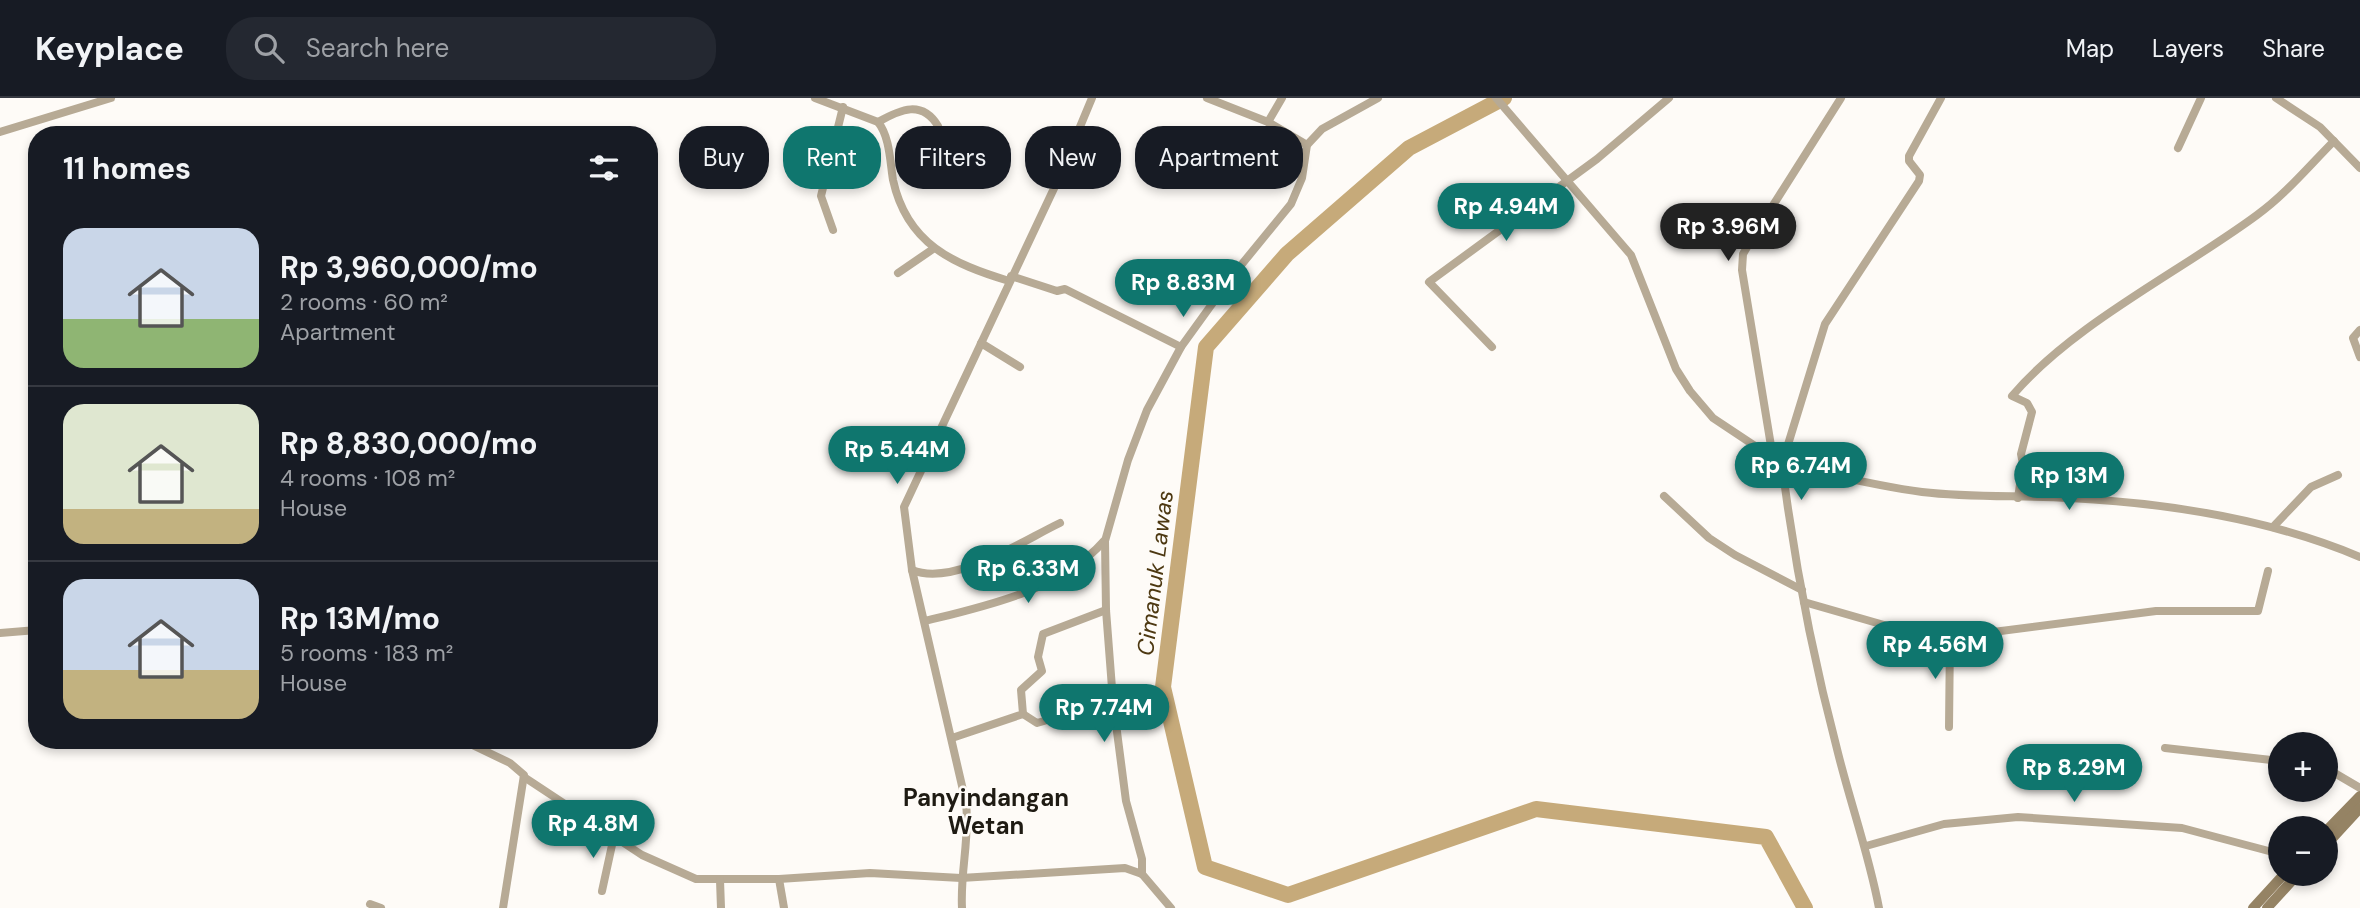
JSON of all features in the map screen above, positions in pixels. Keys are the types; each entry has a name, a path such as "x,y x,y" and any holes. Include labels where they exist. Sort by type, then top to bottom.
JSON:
{"main road":[{"path":"2338,819 2360,796"},
{"path":"2338,832 2360,808"},
{"path":"2253,908 2273,886"},
{"path":"2267,908 2287,886"}],"street":[{"path":"0,132 110,98"},
{"path":"815,98 878,122 885,135 897,194 913,224 933,249 965,267 1057,291 1065,289 1181,346"},
{"path":"962,908 961,878 968,819 952,738 912,570 904,527 905,502 1057,182 1092,98"},
{"path":"1207,98 1268,122 1307,145"},
{"path":"1268,122 1282,98"},
{"path":"1142,874 1142,859 1126,801 1113,701 1106,610 1105,541 1128,460 1147,410 1181,346 1233,275 1291,204 1302,178 1307,145 1322,129 1378,98"},
{"path":"1496,98 1631,255 1676,369 1690,391 1713,418 1782,464 1924,493 2072,498 2176,510 2273,527 2360,557"},
{"path":"1492,347 1429,282 1597,159 1669,98"},
{"path":"1773,458 1748,313 1743,258 1753,237 1840,98"},
{"path":"1879,908 1866,846 1838,753 1804,602 1782,464 1820,334 1919,181 1920,175 1909,161 1909,156 1941,98"},
{"path":"2178,148 2201,98"},
{"path":"2276,98 2320,127 2360,168"},
{"path":"832,230 821,196 843,107"},
{"path":"878,122 898,112 916,108 930,115 938,126"},
{"path":"2018,498 2023,464 2021,454 2032,412 2026,403 2012,396 2032,372 2065,346 2259,214 2334,141"},
{"path":"898,273 933,249"},
{"path":"2360,330 2353,338 2360,357"},
{"path":"981,343 1020,367"},
{"path":"2273,527 2311,487 2338,475"},
{"path":"1664,496 1709,538 1735,555 1802,590"},
{"path":"912,570 928,575 960,569 1060,523"},
{"path":"925,621 975,608 1067,574 1084,563 1105,541"},
{"path":"1804,602 1898,629 1950,636 2012,632 2156,611 2258,611 2268,572"},
{"path":"1023,714 1021,690 1042,671 1038,657 1043,634 1106,610"},
{"path":"0,633 28,631"},
{"path":"1949,727 1950,636"},
{"path":"1023,714 1037,723 1113,701"},
{"path":"952,738 1023,714"},
{"path":"2165,748 2268,760"},
{"path":"481,749 510,763 524,777 642,855 696,879 779,879 870,873 961,878 1112,867 1142,874 1171,908"},
{"path":"2338,775 2357,786"},
{"path":"503,908 524,777"},
{"path":"1866,846 1944,824 2018,817 2182,828 2268,850"},
{"path":"601,891 614,836"},
{"path":"779,879 784,908"},
{"path":"720,880 721,908"},
{"path":"370,904 381,908"}],"waterway":[{"name":"Cimanuk Lawas","path":"1504,98 1409,148 1287,254 1206,347 1163,687 1205,867 1288,895 1536,809 1766,837 1805,908"}],"district":[{"name":"Panyindangan Wetan","path":"986,811"}]}
